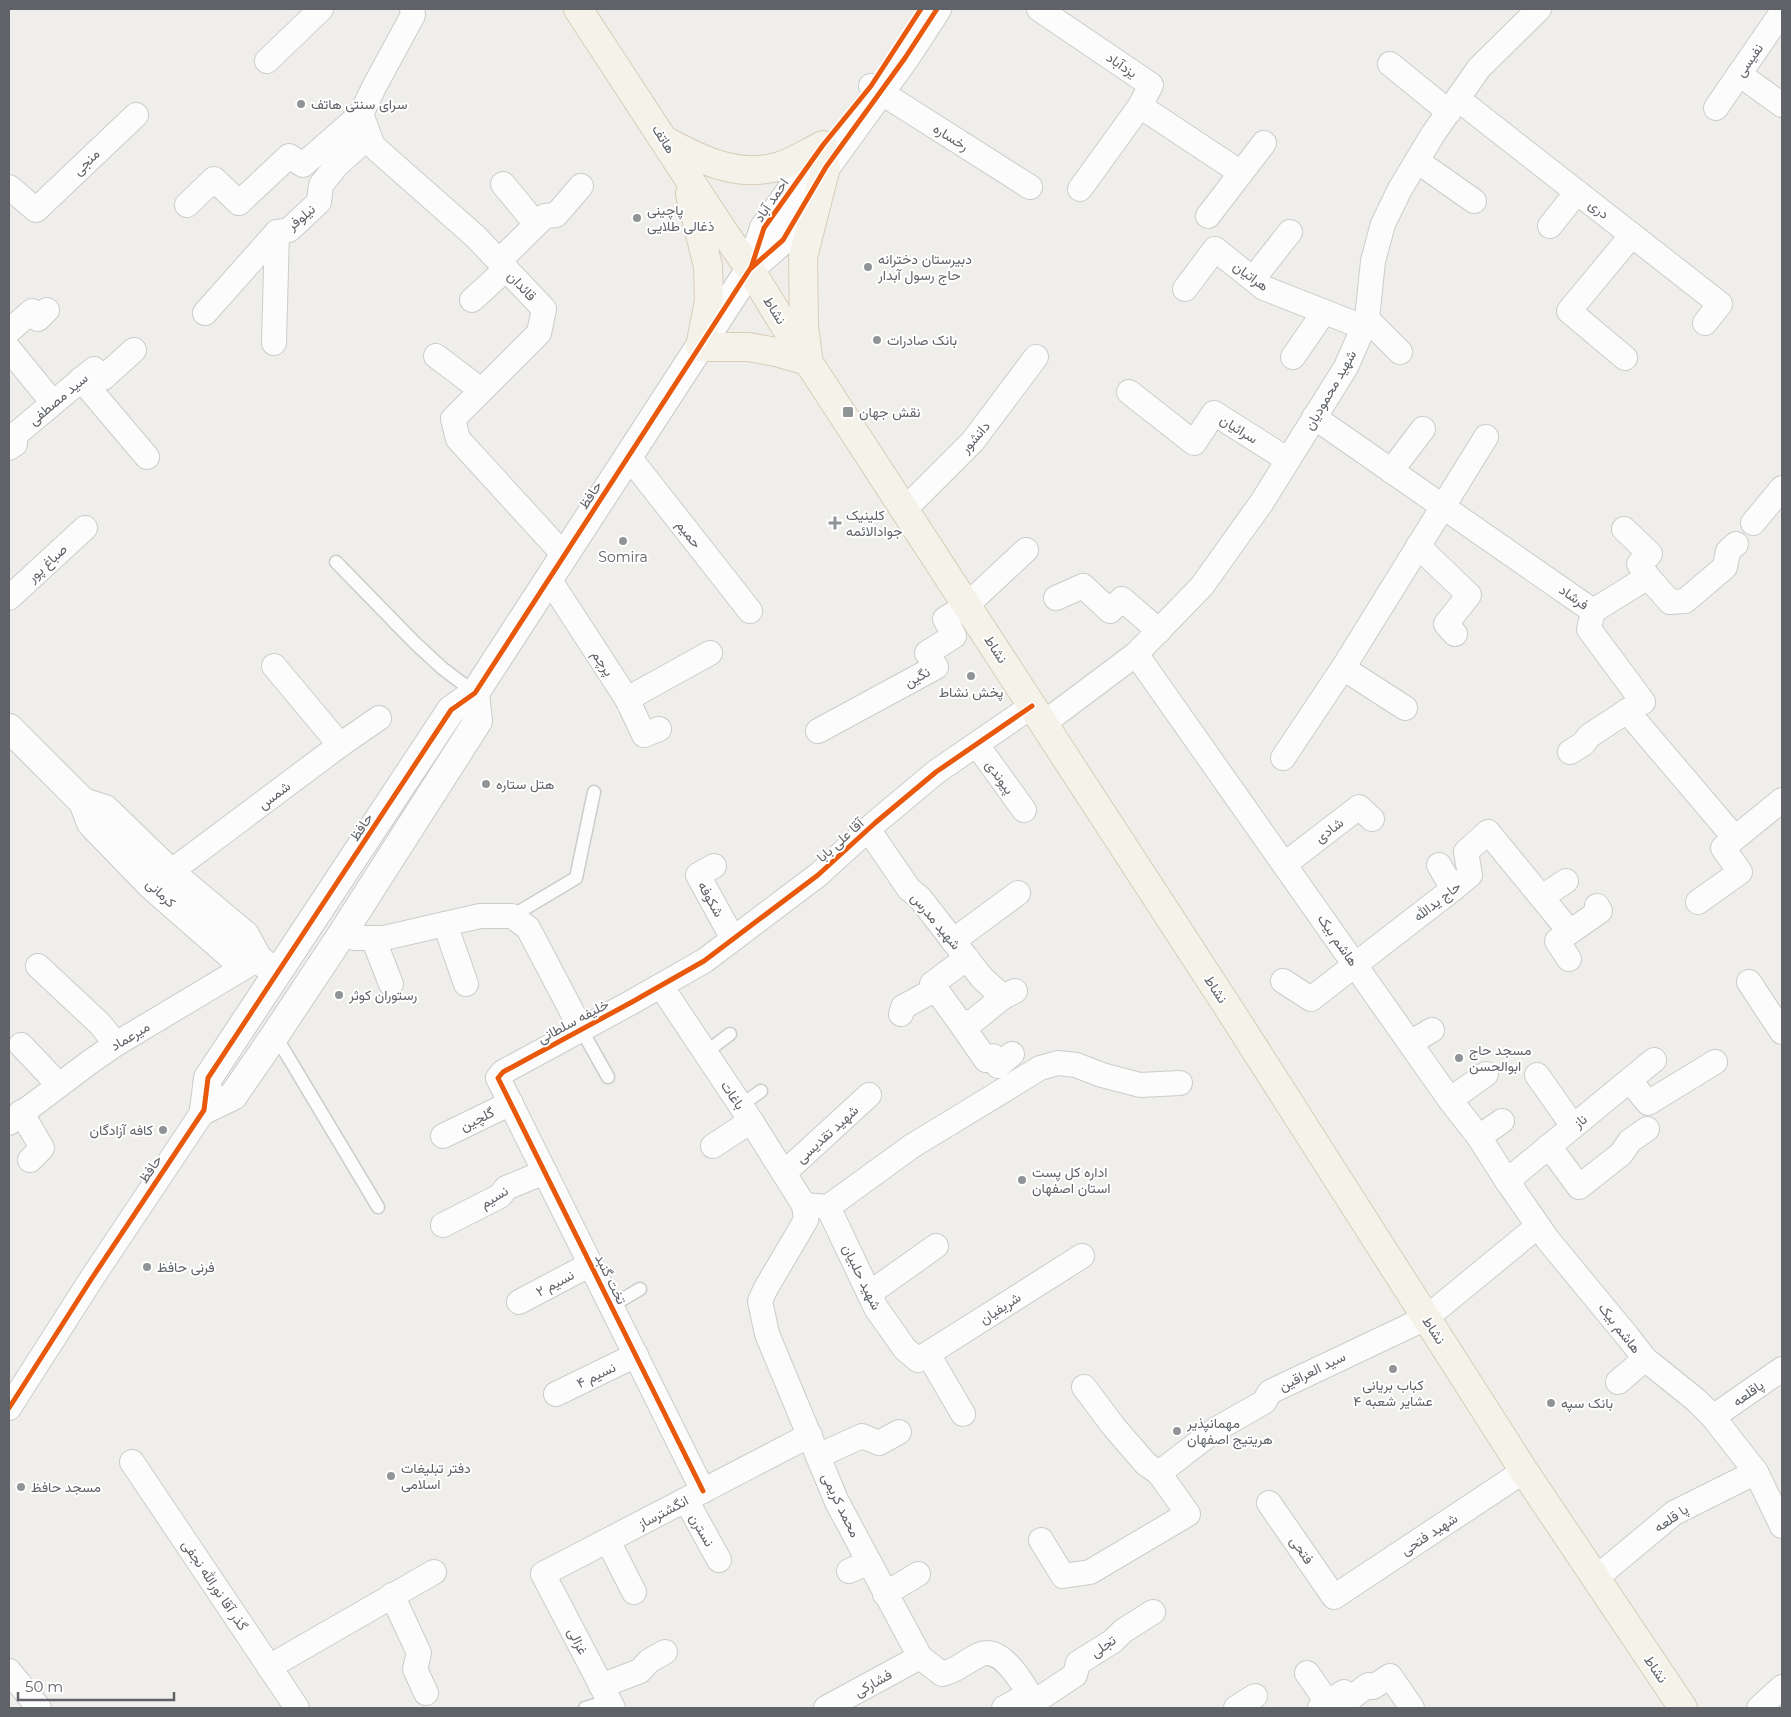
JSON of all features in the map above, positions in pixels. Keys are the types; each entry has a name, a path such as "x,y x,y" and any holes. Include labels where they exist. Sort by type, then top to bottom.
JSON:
{"main road":[{"name":"هاتف","path":"578,9 750,269"},
{"path":"665,141 697,158 731,169 754,171 824,156 803,257 804,326 808,361 748,347 700,347 709,301 708,266 685,173"},
{"name":"نشاط","path":"750,269 1235,1018 1524,1471 1682,1708"}],"street":[{"path":"267,61 321,9"},
{"path":"187,205 214,179 239,203 289,156 303,165 365,125 374,87 413,15 412,9"},
{"name":"احمد آباد","path":"875,89 921,9"},
{"name":"احمد آباد","path":"750,269 764,228 824,156 937,9"},
{"name":"شهید محمودیان","path":"1038,715 1136,654 1202,586 1262,502 1346,367 1365,323 1373,261 1383,224 1400,189 1479,68 1539,9"},
{"name":"یزدآباد","path":"1043,10 1151,85 1140,106 1080,189"},
{"name":"نفیسی","path":"1716,108 1782,12"},
{"name":"دری","path":"1390,64 1577,192 1720,304 1705,323"},
{"path":"1739,74 1782,105"},
{"name":"رخساره","path":"875,89 1030,187"},
{"path":"1140,106 1241,173"},
{"name":"منجی","path":"9,187 36,210 136,114"},
{"name":"نیلوفر","path":"204,313 276,232 289,230 319,202 321,185 365,125"},
{"name":"قائدان","path":"365,125 373,146 476,237 544,310 539,334 453,419 458,439 564,556"},
{"path":"1208,216 1264,143"},
{"path":"1417,161 1474,201"},
{"path":"503,184 536,224"},
{"path":"472,300 536,224 545,216 556,214 581,186"},
{"path":"1550,226 1577,192"},
{"path":"274,342 276,232"},
{"path":"1253,279 1290,232"},
{"path":"1626,358 1569,311 1632,235"},
{"name":"هراتیان","path":"1184,289 1215,250 1264,288 1324,312 1365,323"},
{"name":"حافظ","path":"9,1408 92,1278 204,1110 208,1078 268,967 451,710 475,692 750,269"},
{"path":"9,331 32,311 38,319 46,310"},
{"path":"1293,358 1324,312"},
{"path":"1365,323 1400,352"},
{"path":"9,349 53,403"},
{"name":"سید مصطفی","path":"9,448 15,444 15,435 94,369 103,378 134,350"},
{"path":"436,356 481,390"},
{"name":"دانشور","path":"905,509 973,441 1036,357"},
{"path":"81,380 147,458"},
{"name":"سرائیان","path":"1129,392 1194,443 1214,413 1288,460"},
{"name":"فرشاد","path":"1314,418 1593,610 1589,629 1643,702 1627,711"},
{"path":"1391,471 1423,429"},
{"path":"1284,758 1486,437"},
{"name":"حمیم","path":"629,457 750,611"},
{"path":"1753,524 1782,488"},
{"name":"صباغ پور","path":"9,598 85,528"},
{"path":"1624,529 1650,554 1640,564 1670,602 1685,601 1725,567 1728,551 1736,544"},
{"path":"1418,546 1468,595 1446,624 1454,634"},
{"path":"967,605 1026,550"},
{"path":"1593,610 1648,576"},
{"name":"پرچم","path":"549,579 627,699 644,735 659,729"},
{"path":"1056,598 1083,586 1110,611 1122,600 1159,631"},
{"name":"نگین","path":"818,731 936,667 927,653 954,636 945,619 967,605"},
{"path":"627,699 710,652"},
{"name":"هاشم بیک","path":"1136,654 1450,1100 1479,1137 1506,1181 1538,1226 1645,1359 1714,1417 1756,1472 1782,1525"},
{"path":"274,666 340,745"},
{"path":"1342,668 1405,708"},
{"path":"204,1110 233,1096 342,934 478,721 475,692"},
{"path":"1570,752 1583,744 1589,736 1627,711 1734,838"},
{"name":"آقا علی بابا","path":"661,986 704,961 818,875 868,829 936,772 976,745 1038,715"},
{"name":"شمس","path":"161,879 379,718"},
{"name":"کرمانی","path":"9,728 84,802 104,809 161,879 245,935 268,967"},
{"name":"پیوندی","path":"976,745 1024,810"},
{"path":"1698,902 1740,872 1723,848 1782,800"},
{"name":"شادی","path":"1285,864 1359,807 1372,819"},
{"name":"شهید مدرس","path":"868,829 909,889 920,898 982,978 1009,994 971,1022 957,1027"},
{"name":"حاج یدالله","path":"1283,981 1311,999 1470,875 1466,852 1488,832 1570,932"},
{"path":"1439,865 1453,890"},
{"name":"شکوفه","path":"714,866 698,875 733,939"},
{"path":"1542,897 1566,881"},
{"path":"1012,1054 998,1066 993,1056 986,1060 957,1027 932,983 960,950 1018,893"},
{"path":"1569,959 1557,941 1600,911 1596,906"},
{"path":"342,934 355,938 384,938 480,916 512,916"},
{"name":"خلیفه سلطانی","path":"512,916 528,928 581,1030"},
{"path":"445,924 466,984"},
{"path":"373,938 391,984"},
{"path":"38,966 100,1024 116,1044"},
{"name":"میرعماد","path":"15,1118 116,1044 268,967"},
{"path":"1748,982 1782,1032"},
{"name":"خلیفه سلطانی","path":"498,1078 503,1072 661,986"},
{"name":"باغات","path":"661,986 804,1205"},
{"path":"901,1014 903,1007 936,989"},
{"path":"1410,1043 1432,1030"},
{"path":"21,1045 59,1085"},
{"name":"ناز","path":"1506,1181 1654,1060"},
{"path":"1630,1080 1648,1103 1714,1062"},
{"path":"804,1205 828,1208 912,1146 1040,1068 1058,1063 1076,1065 1102,1075 1140,1085 1180,1083"},
{"path":"1450,1100 1486,1074"},
{"path":"1537,1075 1573,1126"},
{"name":"تخت گنبد","path":"498,1078 636,1355 694,1496"},
{"name":"شهید تقدیسی","path":"784,1173 869,1096"},
{"name":"گلچین","path":"443,1136 511,1103"},
{"path":"713,1146 746,1114"},
{"path":"15,1118 42,1148 30,1160"},
{"path":"1479,1137 1502,1121"},
{"path":"1549,1146 1579,1187 1621,1154 1630,1141 1647,1129"},
{"name":"نسیم","path":"443,1225 500,1196 506,1188 545,1172"},
{"name":"محمد کریمی","path":"804,1205 806,1220 760,1301 767,1334 837,1502 860,1566 885,1594 920,1657 942,1674 952,1672 982,1653 994,1654 1006,1661 1033,1701"},
{"name":"شهید حلبیان","path":"828,1208 876,1308 905,1349 923,1357 962,1414"},
{"path":"1426,1318 1538,1226"},
{"path":"870,1293 936,1246"},
{"name":"شریفیان","path":"923,1357 1082,1256"},
{"name":"نسیم ۲","path":"519,1302 591,1264"},
{"name":"سید العراقین","path":"1159,1473 1215,1430 1264,1402 1270,1392 1426,1318"},
{"name":"نسیم ۴","path":"556,1394 636,1355"},
{"path":"1618,1382 1645,1359"},
{"name":"پاقلعه","path":"1714,1417 1782,1368"},
{"path":"1041,1540 1063,1576 1090,1572 1188,1514 1159,1473 1146,1464 1084,1387"},
{"name":"انگشترساز","path":"543,1574 694,1496 814,1446 862,1436 879,1443 899,1432"},
{"name":"گذر آقا نورالله نجفی","path":"132,1462 297,1708"},
{"name":"شهید فتحی","path":"1334,1597 1524,1471"},
{"name":"پا قلعه","path":"1596,1578 1674,1513 1756,1472"},
{"name":"نسترن","path":"694,1496 719,1560"},
{"name":"فتحی","path":"1269,1503 1334,1597"},
{"path":"608,1541 634,1592"},
{"path":"269,1667 434,1572"},
{"name":"غزالی","path":"543,1574 607,1701"},
{"path":"885,1594 918,1574"},
{"path":"392,1595 419,1653 415,1669 426,1693"},
{"name":"تجلی","path":"1004,1708 1033,1701 1075,1675 1078,1663 1113,1642 1123,1631 1154,1612"},
{"path":"607,1701 649,1661 665,1652"},
{"name":"فشارکی","path":"826,1708 920,1657"},
{"path":"9,1671 39,1708"},
{"path":"1307,1673 1317,1707 1344,1692 1353,1703 1368,1685 1373,1687 1390,1676 1412,1708"},
{"path":"1759,1708 1782,1687"}],"lane":[{"path":"336,562 415,643 442,668 475,692"},
{"path":"512,916 576,878 594,792"},
{"path":"581,1030 608,1078"},
{"path":"705,1053 730,1034"},
{"path":"275,1035 378,1207"},
{"path":"746,1114 761,1091"},
{"path":"612,1306 640,1289"},
{"path":"585,1708 607,1701"}],"cycle path":[{"path":"751,268 764,228 823,145 871,86 921,9"},
{"path":"9,1408 92,1278 204,1110 208,1078 451,710 475,693 750,269 783,240 826,167 905,58 937,9"},
{"path":"703,1491 498,1078 503,1072 704,961 818,875 875,823 936,772 1032,706"}],"place":[{"name":"سرای سنتی هاتف","path":"301,104"},
{"name":"پاچینی ذغالی طلایی","path":"637,218"},
{"name":"دبیرستان دخترانه حاج رسول آبدار","path":"868,267"},
{"name":"بانک صادرات","path":"877,340"},
{"name":"نقش جهان","path":"848,412"},
{"name":"کلینیک جوادالائمه","path":"835,523"},
{"name":"Somira","path":"623,541"},
{"name":"پخش نشاط","path":"971,676"},
{"name":"هتل ستاره","path":"486,784"},
{"name":"رستوران کوثر","path":"339,995"},
{"name":"مسجد حاج ابوالحسن","path":"1459,1058"},
{"name":"کافه آزادگان","path":"163,1130"},
{"name":"اداره کل پست استان اصفهان","path":"1022,1180"},
{"name":"فرنی حافظ","path":"147,1267"},
{"name":"کباب بریانی عشایر شعبه ۴","path":"1393,1369"},
{"name":"بانک سپه","path":"1551,1403"},
{"name":"مهمانپذیر هریتیج اصفهان","path":"1177,1431"},
{"name":"دفتر تبلیغات اسلامی","path":"391,1476"},
{"name":"مسجد حافظ","path":"21,1487"}]}
